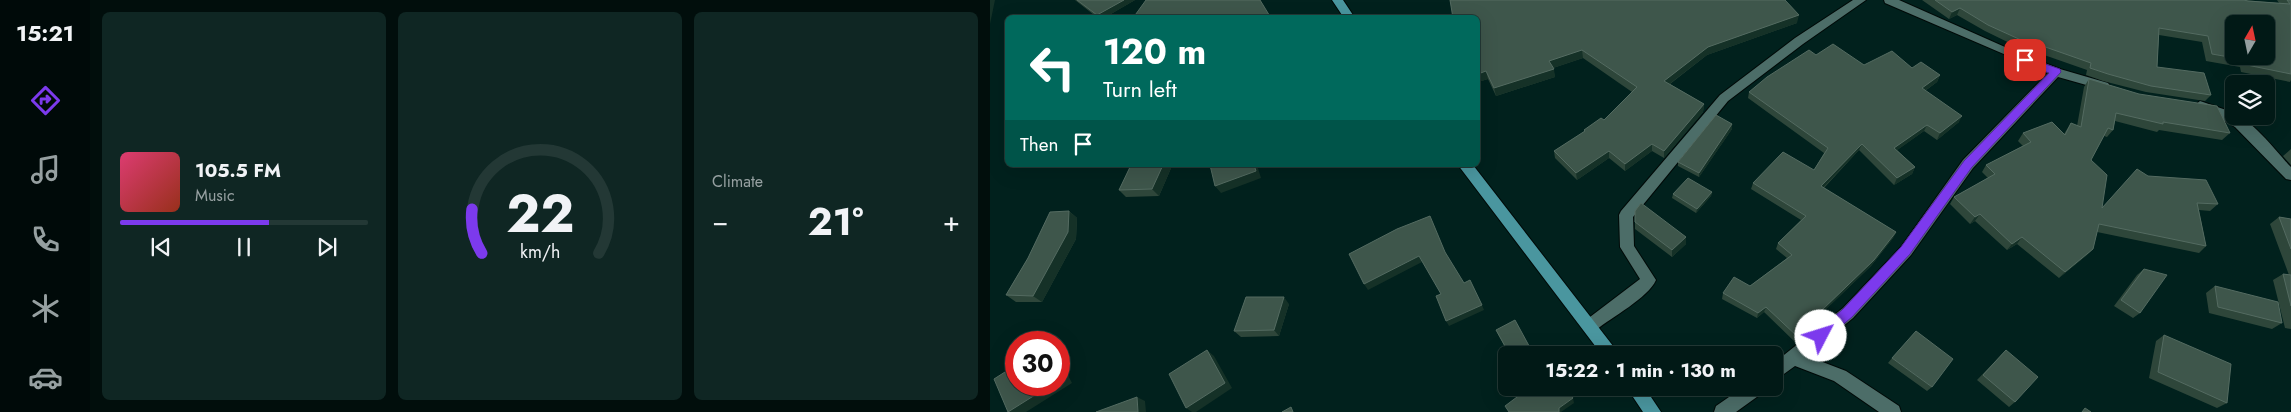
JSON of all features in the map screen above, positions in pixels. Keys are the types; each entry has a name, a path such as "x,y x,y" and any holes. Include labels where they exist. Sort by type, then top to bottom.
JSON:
{"highway":[{"path":"1337,0 1348,15"},
{"path":"1467,167 1605,346"},
{"path":"1641,396 1653,412"}],"street":[{"path":"1590,325 1613,307 1630,298 1649,280 1626,247 1626,215 1724,98 1799,41 1862,0"},
{"path":"1889,0 2010,54 2056,72 2117,91"},
{"path":"1783,366 1848,313 1899,258 1968,164 2056,72"},
{"path":"2190,105 2214,108 2229,114 2291,175"},
{"path":"1794,358 1840,376 1893,412"},
{"path":"1722,412 1743,396"}],"building":[{"path":"1077,0 1124,0 1097,15"},
{"path":"1146,0 1260,0 1269,15 1135,15"},
{"path":"1450,0 1785,0 1799,15 1708,47 1664,81 1704,104 1664,151 1652,144 1625,164 1609,151 1576,173 1554,151 1601,118 1604,120 1637,87 1582,50 1549,61 1554,69 1494,88 1486,71 1480,73 1480,15 1452,15"},
{"path":"1935,0 2244,0 2290,4 2287,0 2291,0 2291,74 2247,65 2275,65 2275,15 2225,15 2225,56 2212,54 2208,36 2159,28 2157,67 2204,73 2211,95 2151,86 2090,68 2091,63 2034,43 2032,45 1988,25 1960,8 1952,12"},
{"path":"1833,44 1864,65 1892,51 1912,68 1921,62 1940,75 1922,88 1962,116 1940,133 1927,125 1894,148 1915,167 1897,178 1862,144 1821,186 1896,232 1874,260 1821,311 1826,315 1799,338 1766,307 1758,313 1723,293 1734,277 1750,286 1792,255 1778,243 1806,216 1753,183 1783,152 1814,170 1828,148 1749,92 1767,77 1809,50 1816,55"},
{"path":"2089,79 2139,94 2217,106 2230,133 2163,122 2163,124 2116,113 2113,130 2108,128 2091,160 2107,175 2102,208 2137,169 2148,176 2206,180 2218,204 2197,203 2206,246 2099,224 2093,249 2065,272 2022,237 2012,244 1980,214 1975,217 1954,197 1995,174 1986,165 2031,142 2023,133 2052,122 2065,135 2071,123 2081,127"},
{"path":"1716,115 1732,124 1699,173 1678,162"},
{"path":"1130,167 1162,167 1152,189 1119,190"},
{"path":"1210,167 1255,167 1256,171 1215,186"},
{"path":"1688,178 1712,192 1697,209 1673,194"},
{"path":"1641,203 1686,237 1672,250 1635,222 1635,211"},
{"path":"1069,211 1068,232 1033,296 1006,295 1028,258 1050,212"},
{"path":"1430,216 1445,252 1464,283 1470,280 1482,305 1446,321 1436,296 1441,294 1419,256 1364,284 1349,254 1397,229"},
{"path":"2279,217 2291,219 2291,249"},
{"path":"2144,269 2167,275 2140,313 2121,300"},
{"path":"2283,274 2291,275 2291,306"},
{"path":"2215,286 2278,302 2282,323 2218,307"},
{"path":"1246,297 1284,297 1274,330 1234,331"},
{"path":"1515,320 1529,346 1505,346 1496,330"},
{"path":"1916,331 1953,359 1932,387 1892,358"},
{"path":"2164,335 2231,364 2227,403 2158,372"},
{"path":"1207,350 1225,383 1186,408 1169,374"},
{"path":"2006,350 2038,377 2015,402 1983,375"},
{"path":"1005,372 1005,396 1033,396 1008,412 994,379"},
{"path":"1518,396 1571,396 1573,398 1559,408 1559,412 1509,412 1505,406"},
{"path":"1137,397 1138,412 1096,412"},
{"path":"1291,407 1293,412 1282,412"},
{"path":"2085,408 2091,412 2082,412"}],"route":[{"path":"1821,336 1848,313 1906,250 1968,164 2056,72 2025,60"}]}
